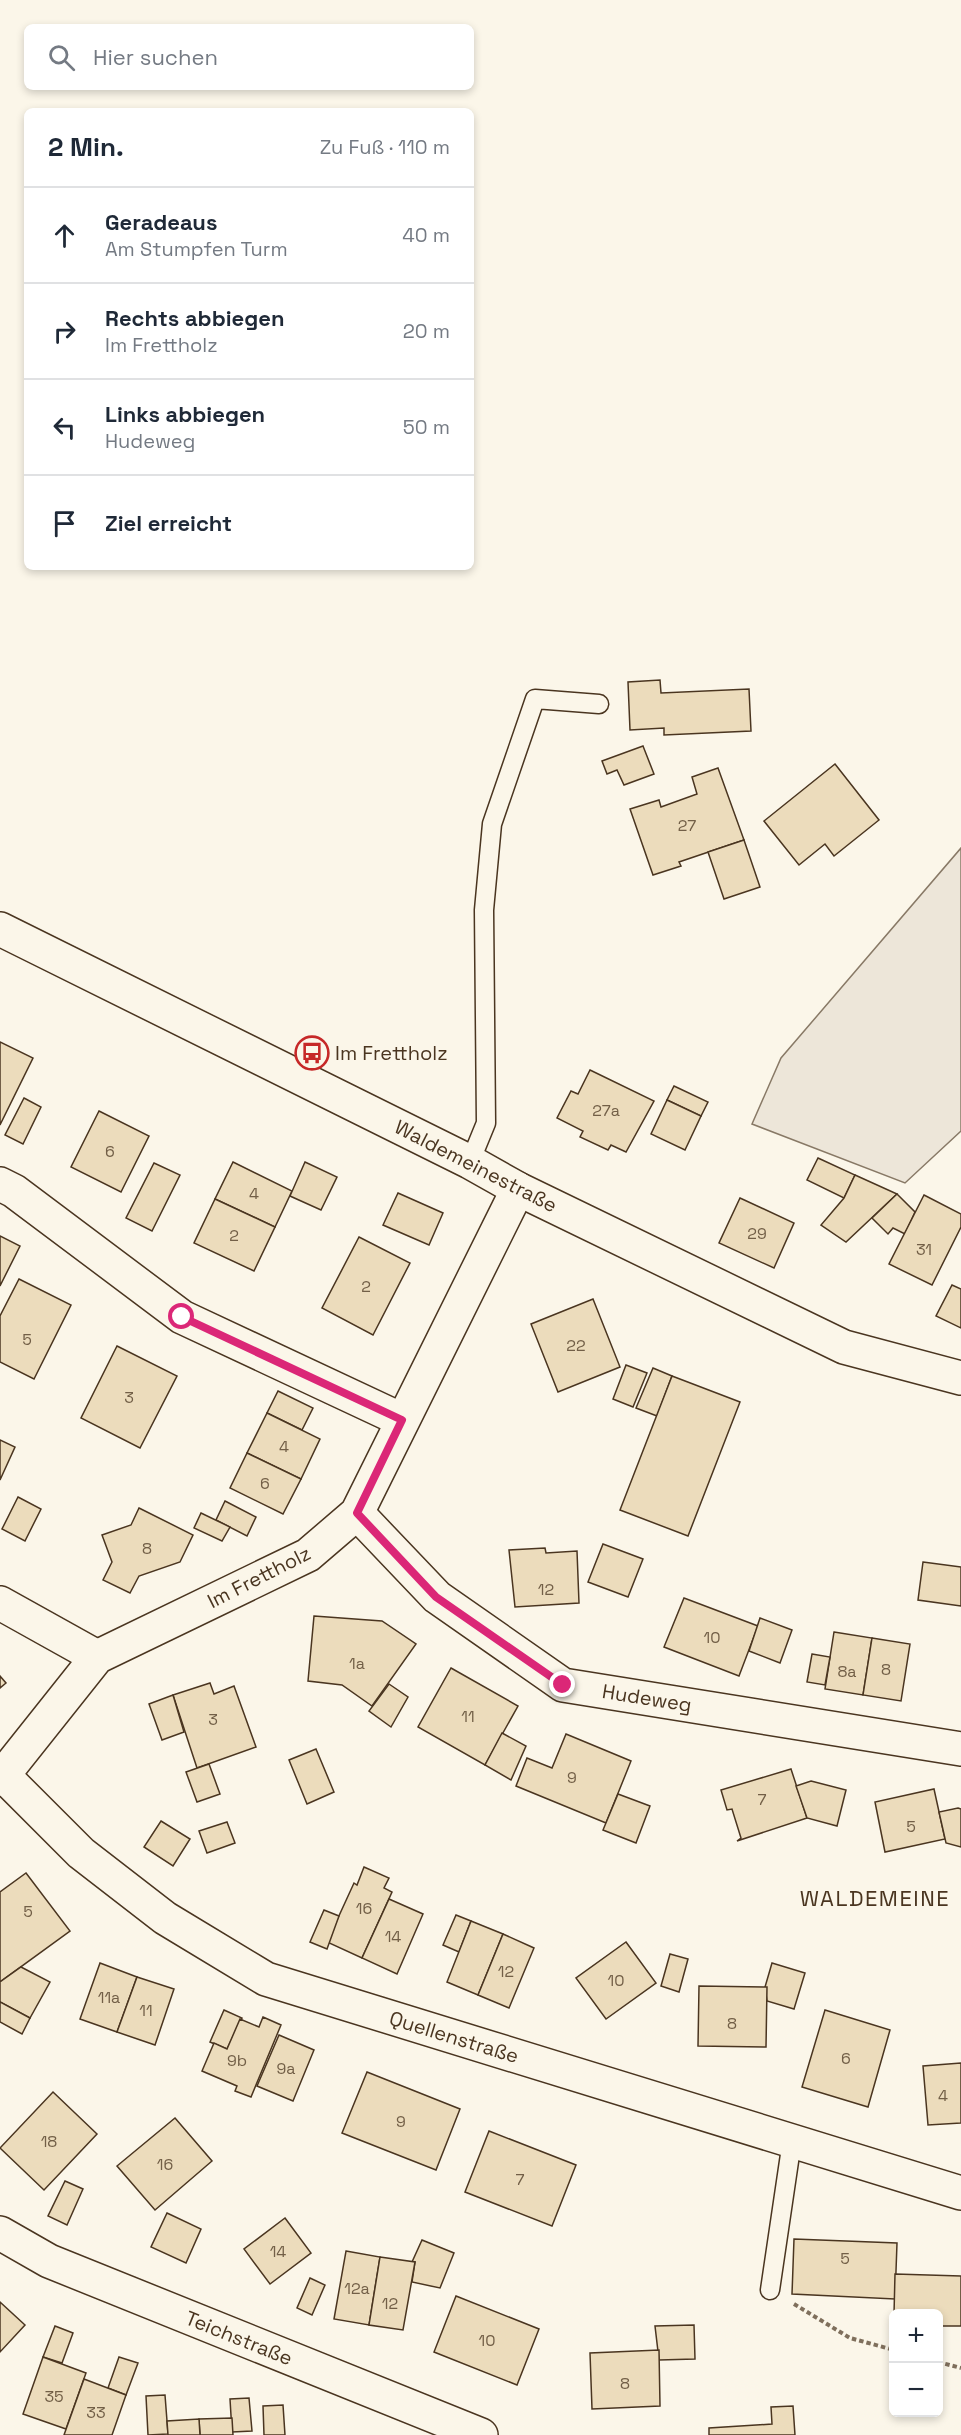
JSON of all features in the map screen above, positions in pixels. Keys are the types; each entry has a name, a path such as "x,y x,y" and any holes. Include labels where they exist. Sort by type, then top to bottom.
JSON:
{"street":[{"name":"Waldemeinestraße","path":"0,929 470,1162 518,1189 844,1347 961,1378"},
{"path":"0,1184 14,1191 182,1317 402,1420"},
{"name":"Im Frettholz","path":"1,1777 98,1657 308,1555 357,1513 518,1189"},
{"name":"Hudeweg","path":"357,1513 436,1597 563,1685 961,1749"},
{"path":"0,1603 98,1657"},
{"name":"Quellenstraße","path":"1,1777 81,1853 165,1918 266,1979 961,2193"},
{"name":"Teichstraße","path":"0,2233 49,2261 481,2435"}],"lane":[{"path":"470,1162 486,1123 484,910 492,824 535,699 600,704"},
{"path":"771,2290 792,2141"}],"path":[{"path":"771,2290 850,2338 889,2349"},
{"path":"943,2363 961,2368"}],"shaded area":[{"path":"961,848 961,1131 905,1183 752,1124 781,1058"}],"building":[{"path":"660,680 661,693 749,689 751,731 664,735 664,728 630,730 628,682"},
{"path":"643,746 654,774 624,785 617,770 607,774 602,761"},
{"path":"835,764 879,820 834,856 825,844 799,865 764,821"},
{"path":"718,768 744,840 679,862 681,866 653,875 630,809 659,800 661,807 697,794 692,777"},
{"path":"744,840 760,887 724,899 708,852"},
{"path":"0,1042 33,1058 0,1125"},
{"path":"590,1070 654,1101 626,1152 611,1145 608,1150 580,1137 583,1131 557,1118 571,1091 578,1094"},
{"path":"674,1086 708,1102 701,1116 667,1100"},
{"path":"24,1098 41,1107 23,1144 5,1135"},
{"path":"667,1100 701,1116 685,1150 651,1134"},
{"path":"99,1111 149,1136 121,1192 71,1167"},
{"path":"818,1158 855,1175 844,1198 807,1180"},
{"path":"233,1162 292,1191 275,1227 215,1199"},
{"path":"305,1162 337,1177 321,1210 290,1196"},
{"path":"154,1163 180,1175 152,1231 126,1218"},
{"path":"855,1175 897,1194 846,1242 821,1225 844,1198"},
{"path":"398,1193 443,1213 429,1245 383,1225"},
{"path":"897,1194 915,1212 905,1234 893,1228 888,1234 872,1218"},
{"path":"924,1195 961,1214 961,1227 932,1285 889,1264"},
{"path":"740,1198 794,1223 774,1268 719,1243"},
{"path":"215,1199 275,1227 254,1271 194,1243"},
{"path":"0,1236 20,1246 0,1286"},
{"path":"359,1237 410,1263 373,1335 322,1308"},
{"path":"19,1279 71,1305 34,1379 0,1362 0,1316"},
{"path":"952,1285 961,1289 961,1328 936,1316"},
{"path":"593,1299 620,1367 558,1392 531,1324"},
{"path":"117,1346 177,1376 140,1448 81,1418"},
{"path":"626,1365 647,1373 633,1407 613,1399"},
{"path":"653,1368 672,1376 657,1416 636,1408"},
{"path":"672,1376 740,1402 688,1536 620,1510"},
{"path":"278,1391 313,1408 302,1430 267,1413"},
{"path":"267,1413 320,1439 301,1479 247,1453"},
{"path":"0,1440 15,1447 0,1480"},
{"path":"247,1453 301,1479 283,1514 230,1488"},
{"path":"18,1497 41,1509 25,1541 2,1529"},
{"path":"225,1501 256,1517 247,1536 216,1520"},
{"path":"139,1508 193,1535 180,1562 139,1576 130,1593 103,1580 112,1562 102,1535 131,1525"},
{"path":"201,1513 230,1527 222,1541 194,1528"},
{"path":"603,1544 643,1559 628,1597 588,1582"},
{"path":"545,1548 546,1553 577,1551 579,1603 515,1607 509,1550"},
{"path":"923,1562 961,1567 961,1606 918,1600"},
{"path":"684,1598 758,1626 739,1676 664,1647"},
{"path":"314,1616 382,1621 416,1644 372,1706 342,1685 308,1681"},
{"path":"760,1618 792,1630 780,1663 749,1651"},
{"path":"834,1632 872,1638 863,1695 825,1689"},
{"path":"872,1638 910,1644 901,1701 863,1695"},
{"path":"812,1654 830,1657 825,1685 807,1682"},
{"path":"451,1668 518,1706 485,1765 418,1727"},
{"path":"0,1676 6,1683 0,1688"},
{"path":"210,1683 214,1694 234,1686 256,1747 197,1768 173,1695"},
{"path":"389,1684 408,1697 391,1727 369,1711"},
{"path":"173,1695 184,1732 162,1740 149,1704"},
{"path":"502,1733 526,1746 511,1780 485,1765"},
{"path":"566,1734 631,1761 606,1823 516,1786 527,1758 552,1768"},
{"path":"316,1749 334,1792 307,1804 289,1760"},
{"path":"209,1764 220,1794 197,1802 186,1772"},
{"path":"791,1769 807,1818 737,1841 741,1838 732,1809 727,1810 721,1790"},
{"path":"811,1781 846,1790 837,1826 807,1818 796,1786"},
{"path":"934,1789 945,1839 885,1852 875,1802"},
{"path":"618,1794 650,1806 636,1843 603,1830"},
{"path":"961,1809 961,1847 946,1843 939,1812"},
{"path":"161,1821 190,1839 173,1866 144,1847"},
{"path":"227,1822 235,1843 207,1853 199,1831"},
{"path":"364,1867 389,1878 384,1888 392,1892 362,1958 327,1942 354,1883 357,1885"},
{"path":"26,1873 70,1931 0,1982 0,1892"},
{"path":"389,1899 423,1914 397,1974 362,1958"},
{"path":"324,1910 339,1916 327,1949 310,1942"},
{"path":"456,1915 471,1921 459,1952 443,1945"},
{"path":"471,1921 503,1934 478,1995 447,1982"},
{"path":"503,1934 534,1948 509,2008 478,1995"},
{"path":"626,1942 656,1983 606,2019 576,1978"},
{"path":"670,1954 688,1959 679,1992 661,1986"},
{"path":"100,1963 137,1977 117,2032 80,2019"},
{"path":"772,1963 805,1973 794,2009 767,2001 765,1987"},
{"path":"21,1967 50,1982 30,2018 0,2002 0,1982"},
{"path":"137,1977 174,1989 155,2045 117,2032"},
{"path":"699,1986 767,1987 766,2047 698,2046"},
{"path":"0,2002 30,2018 22,2034 0,2022"},
{"path":"224,2010 242,2018 227,2049 210,2042"},
{"path":"825,2010 890,2030 868,2107 802,2087"},
{"path":"263,2017 281,2025 251,2097 235,2091 237,2086 202,2071 214,2043 227,2049 240,2019 259,2027"},
{"path":"279,2035 314,2050 293,2101 257,2086"},
{"path":"961,2063 961,2123 928,2125 923,2066"},
{"path":"367,2072 460,2109 436,2170 342,2133"},
{"path":"53,2092 97,2134 44,2190 0,2148"},
{"path":"175,2118 212,2161 155,2210 117,2166"},
{"path":"489,2131 576,2165 552,2226 465,2192"},
{"path":"65,2181 83,2189 67,2225 48,2216"},
{"path":"167,2213 201,2229 186,2263 151,2247"},
{"path":"285,2218 311,2253 270,2284 244,2249"},
{"path":"794,2239 897,2243 895,2299 792,2294"},
{"path":"422,2240 454,2253 440,2288 412,2282 415,2262 412,2262"},
{"path":"346,2251 380,2257 369,2325 334,2319"},
{"path":"380,2257 415,2262 403,2330 369,2325"},
{"path":"895,2274 961,2276 961,2326 943,2326 943,2309 894,2309"},
{"path":"310,2278 325,2285 312,2315 297,2308"},
{"path":"456,2296 539,2329 517,2385 434,2352"},
{"path":"0,2302 25,2325 0,2352"},
{"path":"694,2325 695,2359 659,2360 655,2326"},
{"path":"55,2326 73,2333 62,2363 43,2357"},
{"path":"659,2350 660,2406 592,2409 590,2353"},
{"path":"43,2357 86,2373 66,2429 23,2414"},
{"path":"119,2357 138,2363 126,2395 108,2388"},
{"path":"84,2379 126,2395 112,2435 64,2435"},
{"path":"165,2395 168,2434 148,2435 146,2396"},
{"path":"249,2398 252,2431 232,2432 230,2399"},
{"path":"283,2405 285,2435 264,2435 263,2406"},
{"path":"793,2406 795,2435 709,2435 709,2428 772,2424 771,2407"},
{"path":"232,2418 233,2435 200,2435 199,2419"},
{"path":"199,2419 200,2435 168,2435 167,2421"}],"place":[{"name":"Im Frettholz","path":"312,1053"}],"district":[{"name":"WALDEMEINE","path":"875,1898"}],"route":[{"path":"182,1317 402,1420 357,1513 436,1597 563,1685"}]}
